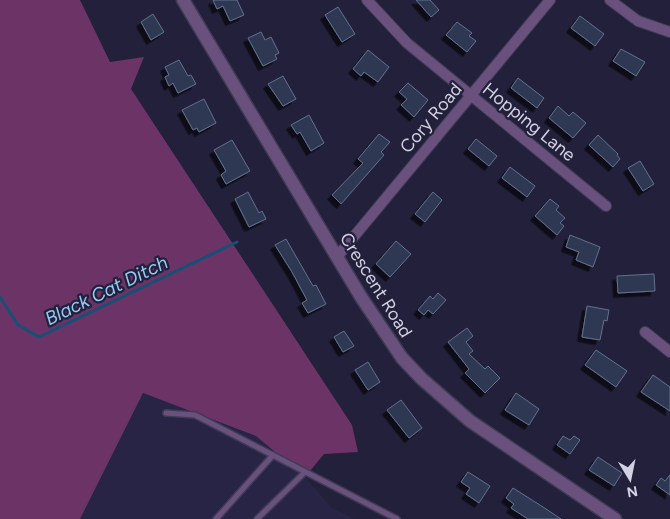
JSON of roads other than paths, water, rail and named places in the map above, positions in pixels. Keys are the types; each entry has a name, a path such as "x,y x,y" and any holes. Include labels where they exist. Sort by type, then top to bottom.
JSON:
{"street":[{"name":"Crescent Road","path":"183,0 385,336 422,379 449,404 493,438 615,519"},
{"name":"Hopping Lane","path":"367,0 407,43 606,206"},
{"name":"Cory Road","path":"337,257 550,0"},
{"path":"610,0 638,21 670,32"},
{"path":"645,332 670,352"}],"lane":[{"path":"166,413 194,415 397,519"},
{"path":"216,519 273,455"},
{"path":"256,519 305,472"}],"waterway":[{"name":"Black Cat Ditch","path":"0,297 18,325 39,337 237,242"}]}
